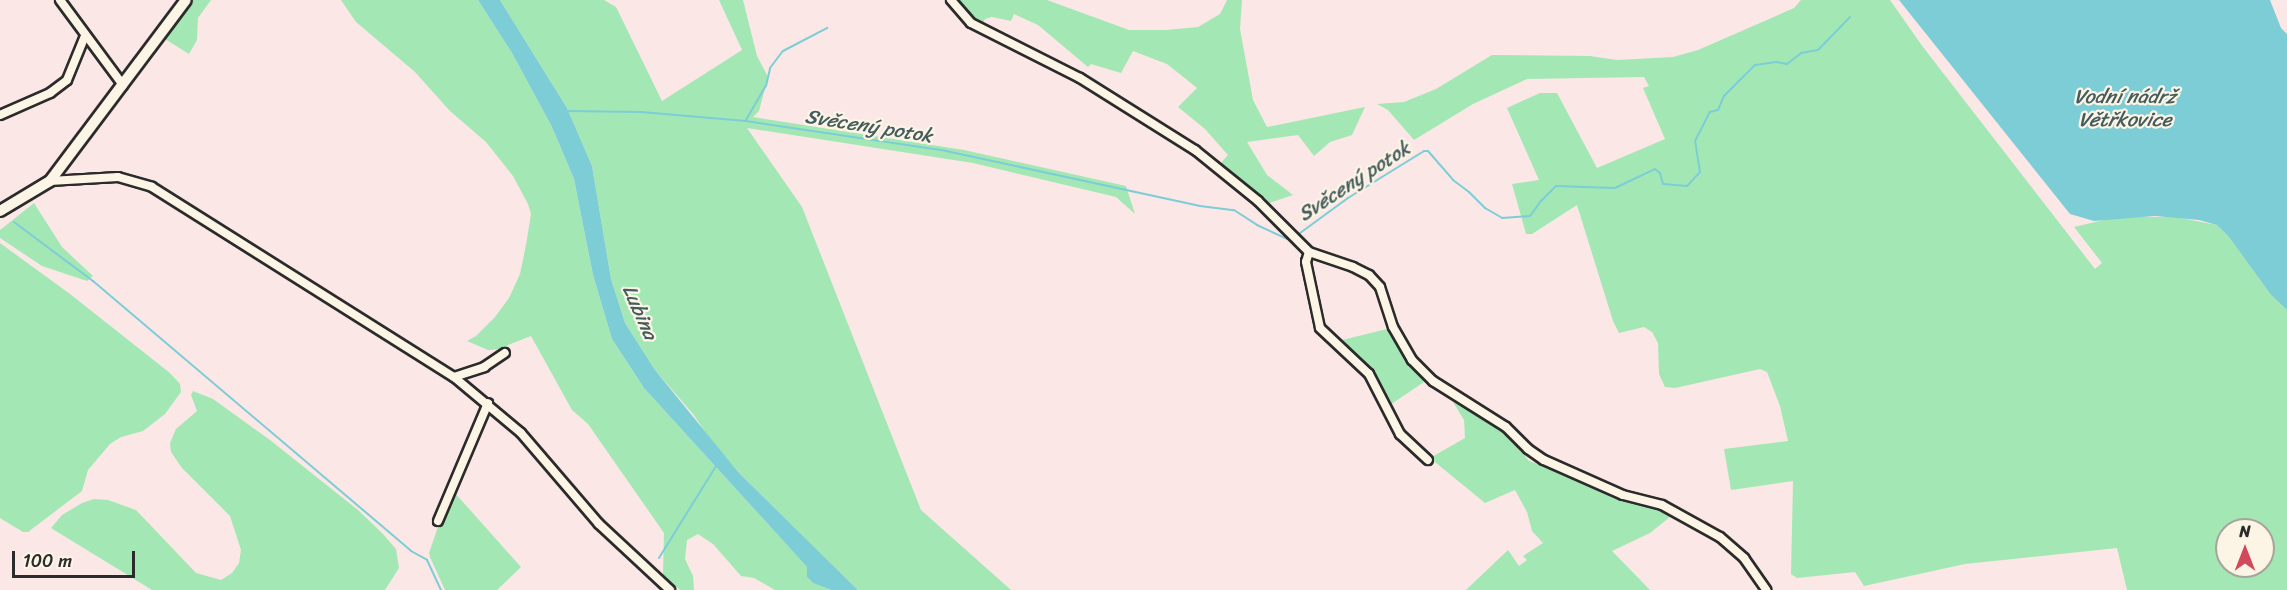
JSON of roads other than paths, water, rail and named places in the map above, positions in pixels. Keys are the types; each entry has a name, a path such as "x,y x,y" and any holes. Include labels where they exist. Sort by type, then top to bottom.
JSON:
{"street":[{"path":"60,0 123,85"},
{"path":"0,211 50,181 186,0"},
{"path":"951,0 971,23 1080,78 1196,150 1258,201 1309,252 1353,267 1375,280 1407,352 1417,367 1433,381 1506,427 1528,449 1544,460 1623,495 1662,505 1714,533 1744,558 1766,590"},
{"path":"0,115 51,93 67,80 85,36"},
{"path":"50,181 118,177 152,187 454,377 488,402 521,433 599,524 670,590"},
{"path":"1309,252 1306,262 1320,328 1369,374 1400,434 1428,460"},
{"path":"454,377 484,367 505,353"},
{"path":"438,521 488,402"}],"water":[{"path":"478,0 500,0 567,108 592,166 611,279 625,323 655,370 738,472 858,590 831,590 813,583 807,577 807,567 644,388 612,339 593,275 574,179 552,127 512,53"},
{"name":"Vodní nádrž Větřkovice","path":"1899,0 2270,0 2281,28 2287,34 2287,310 2271,295 2229,237 2217,225 2199,220 2155,216 2094,221 2070,214"}],"waterway":[{"name":"Svěcený potok","path":"1296,236 1348,198 1424,151 1428,151 1453,180 1485,208 1502,218 1530,216 1556,186 1615,188 1655,169 1660,173 1663,184 1687,186 1700,172 1695,141 1710,112 1718,110 1724,96 1755,65 1776,62 1787,64 1801,53 1818,50 1850,17"},
{"path":"746,120 766,86 770,68 783,51 827,28"},
{"name":"Svěcený potok","path":"566,111 641,112 746,121 946,151 1200,206 1234,210 1257,225 1287,239 1291,238"},
{"path":"14,222 93,281 411,551 427,560 441,590"},
{"path":"659,558 716,466"}],"water label":[{"name":"Lubina","path":"640,312"}]}
